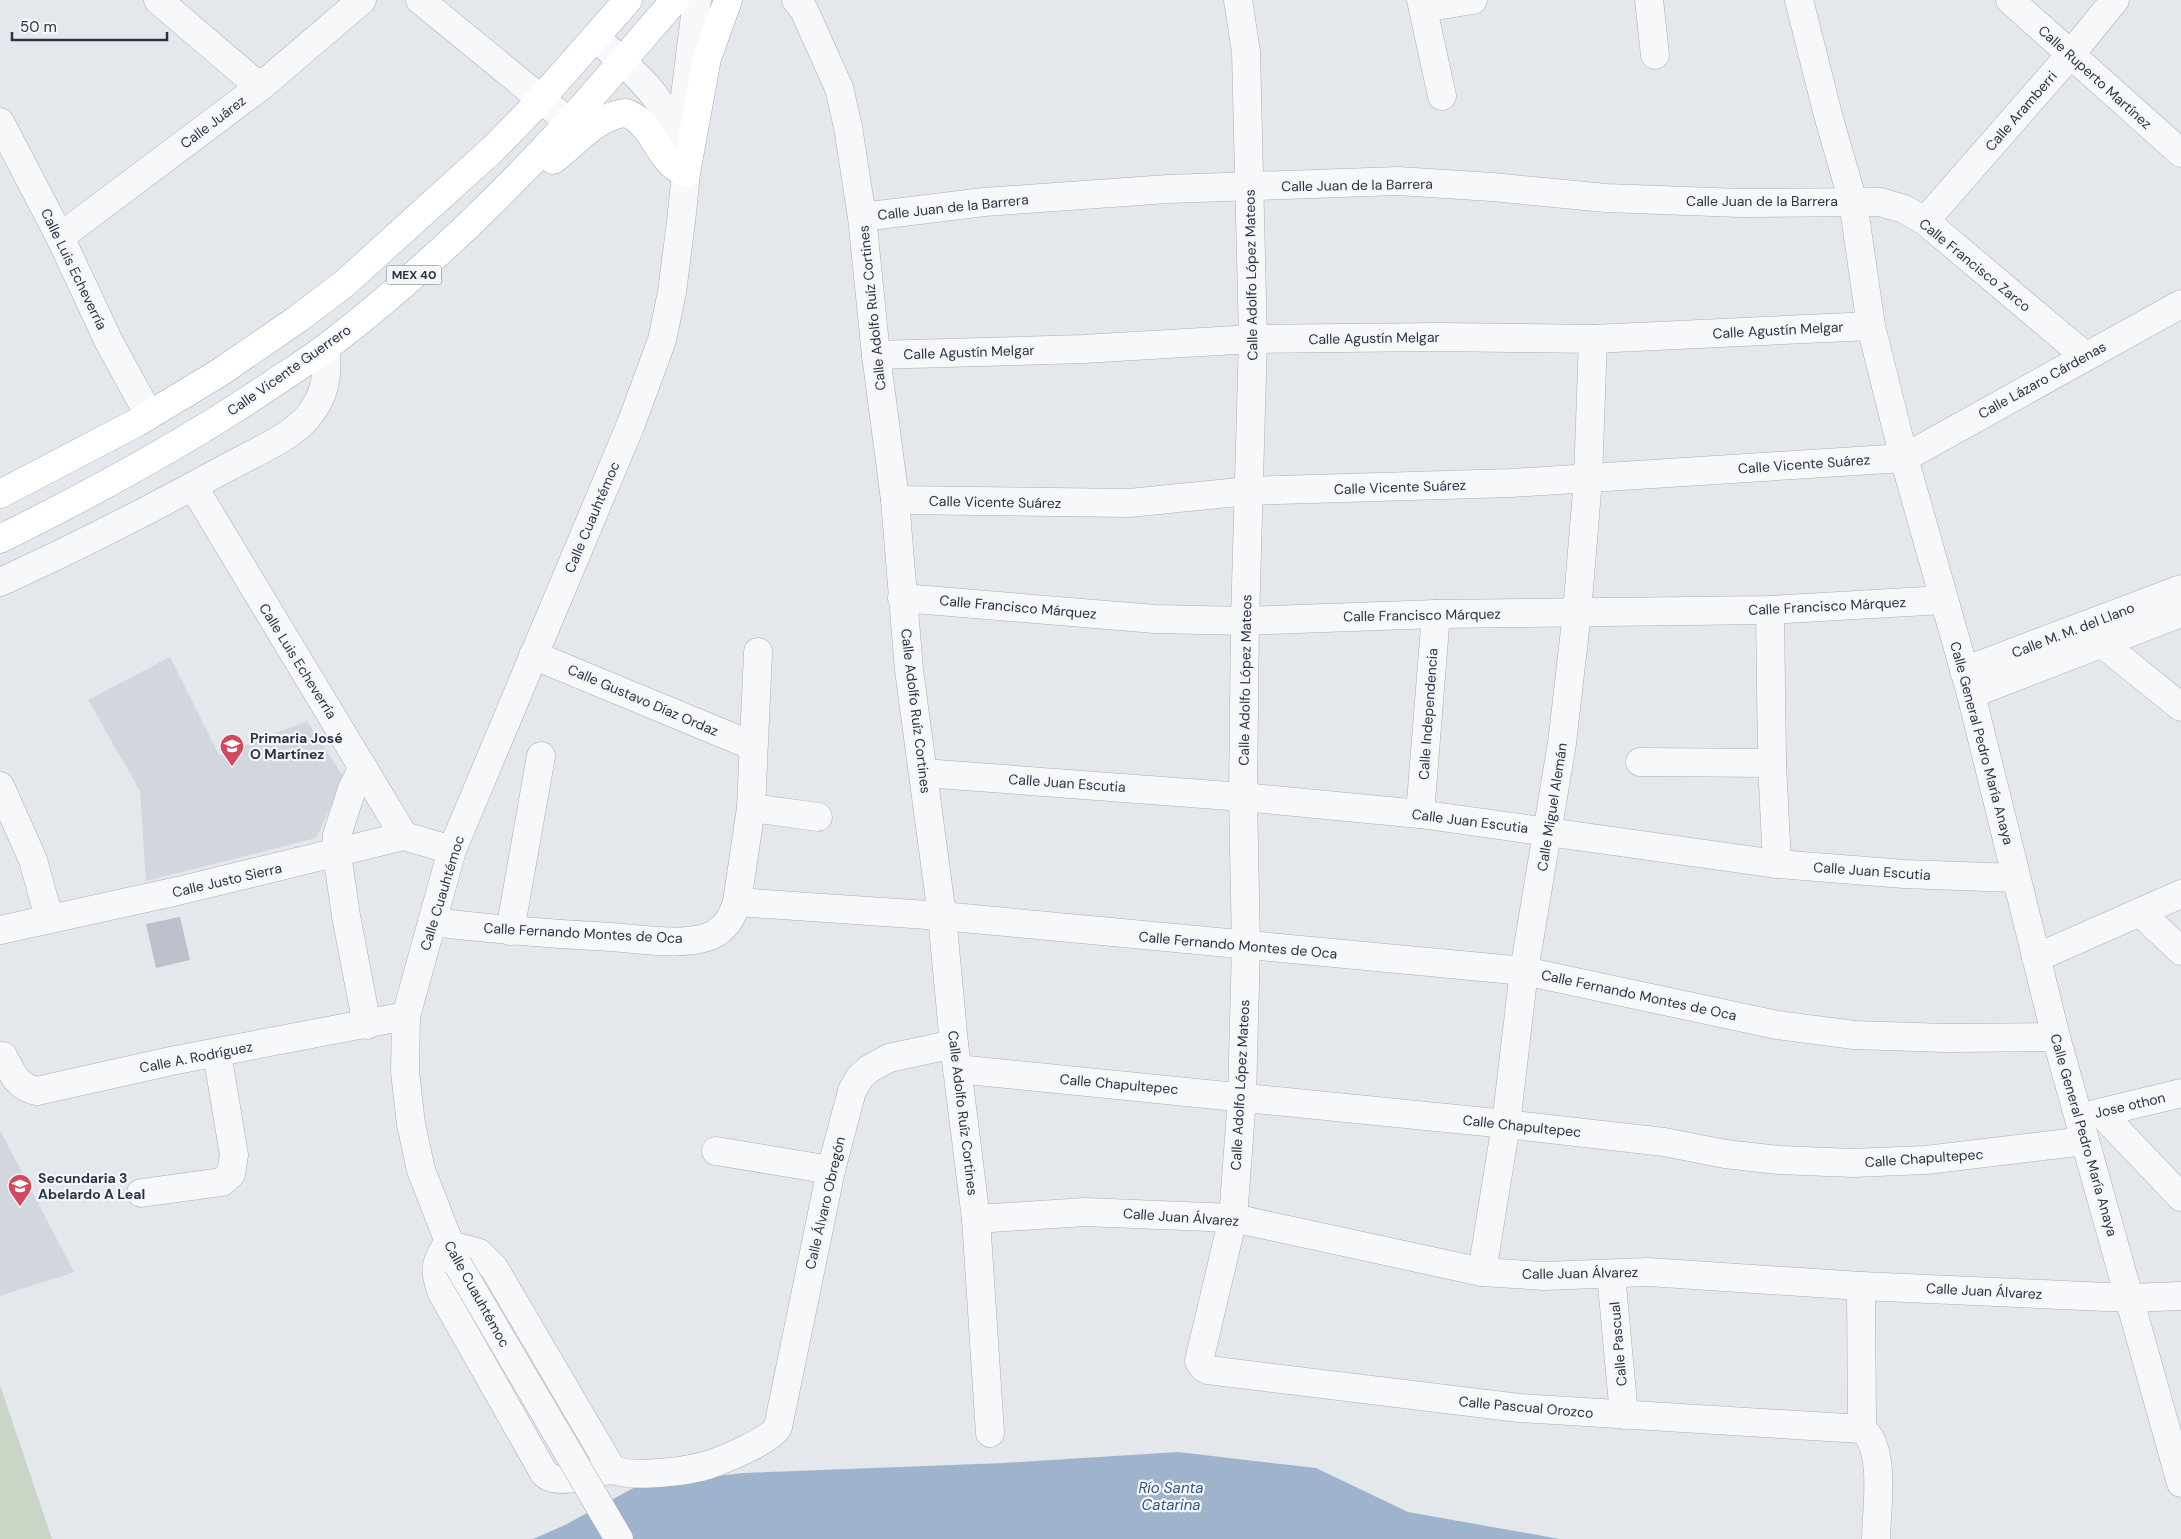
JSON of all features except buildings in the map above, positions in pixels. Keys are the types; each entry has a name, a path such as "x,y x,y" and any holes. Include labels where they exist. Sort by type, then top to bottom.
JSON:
{"main road":[{"name":"MEX 40","path":"0,494 149,415 219,373 299,318 345,283 493,149 628,0"},
{"name":"MEX 40","path":"621,61 675,0"},
{"path":"518,177 554,159 604,121 626,113 642,123 675,168 686,173 707,58 728,0"},
{"name":"Calle Vicente Guerrero","path":"0,539 103,487 171,448 230,413 326,348 399,289 518,177 569,122 621,61"}],"street":[{"name":"Calle Juárez","path":"60,237 260,87 362,0"},
{"path":"420,0 569,122"},
{"path":"686,173 684,104 697,0"},
{"name":"Calle Adolfo Ruíz Cortines","path":"796,0 804,10 839,88 848,127 862,217 876,355 895,500 909,670 942,916 955,1056 976,1219 990,1433"},
{"name":"Calle Adolfo López Mateos","path":"1199,1356 1233,1218 1242,1098 1246,946 1243,797 1244,621 1253,339 1246,52 1238,0"},
{"path":"1442,96 1422,4 1472,0"},
{"path":"1649,0 1655,55"},
{"name":"Calle Ruperto Martínez","path":"2010,0 2181,153"},
{"name":"Calle Aramberri","path":"1925,221 2070,55 2115,0"},
{"path":"173,4 260,87"},
{"name":"Calle General Pedro María Anaya","path":"1807,5 1828,115 1853,202 1871,326 1904,458 1967,683 2056,1037 2088,1123 2130,1298 2181,1483"},
{"path":"594,37 645,82 666,111 677,138 686,173"},
{"name":"Calle Luis Echeverría","path":"2,129 60,237 109,342 149,415"},
{"name":"Calle Cuauhtémoc","path":"619,1539 453,1254 421,1170 411,1124 405,1072 406,1016 452,850 631,424 662,340 676,263 686,173"},
{"name":"Calle Juan de la Barrera","path":"862,217 984,202 1168,189 1398,181 1492,187 1606,198 1740,203 1853,202"},
{"name":"Calle Francisco Zarco","path":"1853,202 1880,202 1904,209 1925,221 2084,356"},
{"name":"Calle Lázaro Cárdenas","path":"1904,458 2084,356 2181,304"},
{"name":"Calle Agustín Melgar","path":"876,355 1083,349 1253,339 1440,337 1593,339 1871,326"},
{"name":"Calle Miguel Alemán","path":"1482,1272 1506,1124 1524,971 1549,831 1577,613 1588,479 1593,339"},
{"path":"0,582 55,558 288,434 306,419 325,389 326,348"},
{"name":"Calle Vicente Suárez","path":"895,500 1128,503 1249,491 1511,483 1904,458"},
{"name":"Calle Luis Echeverría","path":"193,486 404,836"},
{"name":"Calle M. M. del Llano","path":"1967,683 2181,589"},
{"name":"Calle Francisco Márquez","path":"902,598 1155,619 1244,621 1436,614 1770,610 1943,600"},
{"path":"1770,610 1772,763 1777,864"},
{"name":"Calle M. M. del Llano","path":"1967,683 2103,644 2181,613"},
{"name":"Calle Independencia","path":"1420,814 1436,614"},
{"path":"2103,644 2181,707"},
{"path":"737,902 751,808 758,652"},
{"name":"Calle Gustavo Díaz Ordaz","path":"533,655 753,746"},
{"path":"510,931 541,756"},
{"path":"1640,762 1772,763"},
{"path":"363,767 352,789 337,835 337,854 346,916 367,1025"},
{"name":"Calle Juan Escutia","path":"924,773 1243,797 1420,814 1777,864 1904,874 2016,878"},
{"path":"0,786 33,860 49,918"},
{"path":"751,808 818,817"},
{"path":"404,836 452,850"},
{"name":"Calle Justo Sierra","path":"0,930 337,854 404,836"},
{"path":"2036,958 2181,894"},
{"name":"Calle Fernando Montes de Oca","path":"432,922 510,931 666,941 695,939 715,934 733,916 737,902 942,916 1524,971 1777,1024 1854,1035 1947,1038 2056,1037"},
{"path":"2140,912 2181,951"},
{"name":"Calle A. Rodríguez","path":"3,1056 19,1084 25,1088 37,1091 216,1052 367,1025 406,1016"},
{"path":"141,1193 222,1182 231,1174 234,1155 216,1052"},
{"name":"Calle Chapultepec","path":"955,1056 1242,1098 1506,1124 1664,1142 1725,1154 1779,1160 1853,1163 1926,1160 2088,1123"},
{"name":"Calle Álvaro Obregón","path":"612,1469 636,1473 708,1465 768,1438 776,1431 831,1170 852,1091 860,1077 869,1068 889,1058 955,1056"},
{"name":"Jose othon","path":"2088,1123 2181,1093"},
{"path":"2088,1123 2181,1197"},
{"path":"716,1151 831,1170"},
{"name":"Calle Juan Álvarez","path":"976,1219 1085,1212 1233,1218 1482,1272 1544,1276 1648,1272 1861,1286 2130,1298 2181,1296"},
{"path":"479,1253 494,1268 612,1469 559,1480 548,1478 442,1292 436,1276 436,1264 453,1254 479,1253"},
{"name":"Calle Pascual","path":"1611,1274 1624,1415"},
{"path":"1861,1286 1862,1429 1869,1434 1878,1463 1876,1539"},
{"name":"Calle Pascual Orozco","path":"1199,1356 1204,1368 1208,1370 1510,1407 1862,1429"}],"shaded area":[{"name":"Primaria José O Martínez","path":"170,657 219,755 307,721 344,778 316,838 146,881 140,791 88,700"},
{"name":"Secundaria 3 Abelardo A Leal","path":"0,1130 74,1272 0,1296"}],"green space":[{"path":"0,1385 52,1539 0,1539"}],"water":[{"name":"Río Santa Catarina","path":"1178,1452 1316,1468 1408,1512 1560,1539 533,1539 565,1525 639,1485 743,1473 1004,1463"}],"place":[{"name":"Primaria José O Martínez","path":"232,767"},
{"name":"Secundaria 3 Abelardo A Leal","path":"20,1207"}]}
